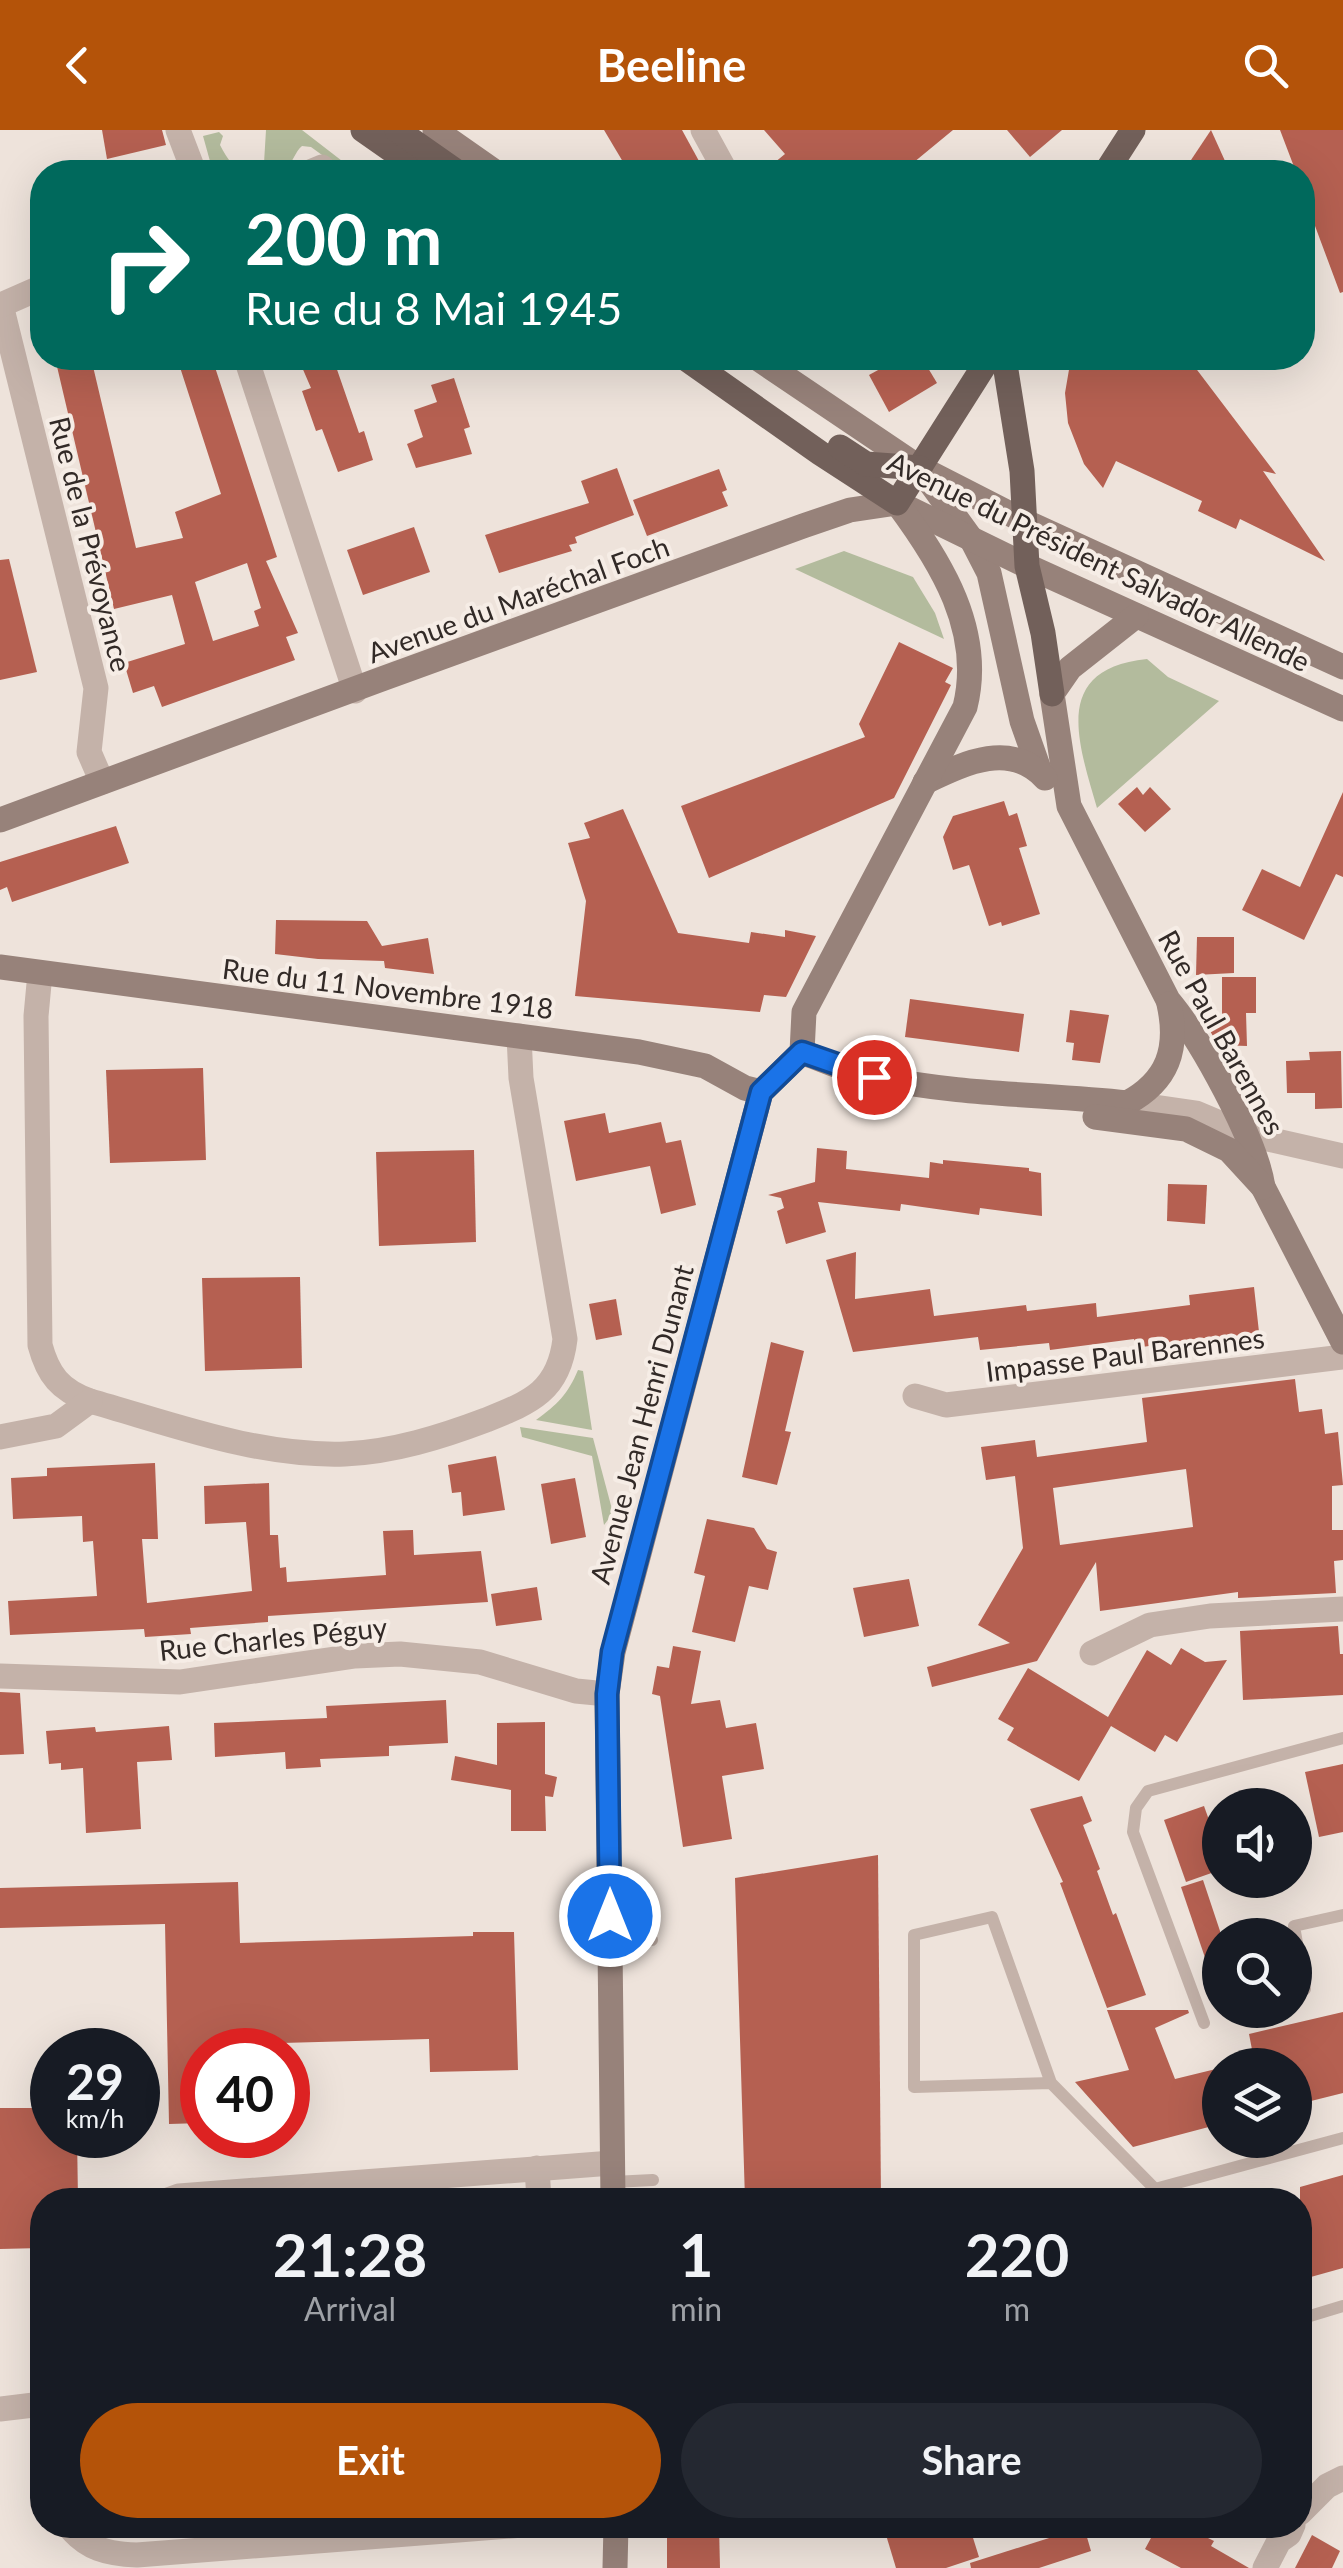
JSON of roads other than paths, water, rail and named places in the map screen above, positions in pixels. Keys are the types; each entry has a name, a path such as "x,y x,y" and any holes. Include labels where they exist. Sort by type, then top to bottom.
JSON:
{"main road":[{"path":"363,130 406,160"},
{"path":"398,130 440,160"},
{"path":"1114,160 1133,130"},
{"name":"Avenue du Président Salvador Allende","path":"715,370 897,503"},
{"path":"717,370 866,464 920,468"},
{"path":"897,503 981,370"},
{"path":"1006,370 1022,472 1027,566 1052,694"}],"street":[{"path":"178,130 189,160"},
{"path":"435,130 478,160"},
{"path":"703,130 719,160"},
{"name":"Rue de la Prévoyance","path":"30,292 1,305 96,688 89,752 102,782"},
{"path":"250,370 355,690"},
{"name":"Avenue du Président Salvador Allende","path":"775,370 920,468 1024,521 1343,667"},
{"path":"920,468 972,540 989,573 1022,721 1040,772"},
{"path":"761,1092 802,1052 804,1012 966,707 972,667 963,621 929,546 897,503"},
{"name":"Avenue du Maréchal Foch","path":"0,820 468,646 850,510 897,503"},
{"name":"Avenue du Président Salvador Allende","path":"897,503 1343,709"},
{"path":"1052,694 1070,668 1136,616"},
{"name":"Rue Paul Barennes","path":"1052,694 1069,806"},
{"path":"926,782 979,759 998,757 1018,760 1040,772"},
{"name":"Rue Paul Barennes","path":"1040,772 1069,806 1168,1000 1189,1025 1246,1134 1259,1163 1263,1187 1343,1342"},
{"name":"Rue du 11 Novembre 1918","path":"0,967 684,1060 761,1092"},
{"path":"40,972 36,1016 40,1344 53,1378 70,1394 90,1401 249,1445 296,1452 346,1454 446,1435 538,1396 562,1362 565,1339 520,1078 519,1036"},
{"path":"1127,1104 1152,1086 1173,1046 1168,1000"},
{"path":"802,1052 874,1077 1196,1113 1246,1134 1343,1156"},
{"name":"Avenue Jean Henri Dunant","path":"613,2181 607,1694 612,1652 761,1092"},
{"path":"1039,1098 1067,1113 1186,1129 1229,1150 1263,1187"},
{"name":"Impasse Paul Barennes","path":"916,1396 946,1405 1343,1357"},
{"path":"0,1437 56,1426 90,1401"},
{"path":"1092,1653 1150,1624 1210,1616 1343,1609"},
{"name":"Rue Charles Péguy","path":"0,1676 180,1682 355,1656 400,1654 480,1662 576,1691 607,1694"},
{"path":"393,2188 537,2168 613,2181"},
{"path":"537,2168 538,2188"},
{"path":"0,2409 30,2405"},
{"path":"1312,2502 1327,2486 1343,2478"},
{"path":"79,2538 93,2548 114,2554 311,2538"},
{"path":"615,2568 616,2538"},
{"path":"1265,2568 1284,2538"}],"lane":[{"path":"1202,2017 1133,1832 1136,1808 1148,1790 1343,1738"},
{"path":"1312,1922 1343,1915"},
{"path":"1051,2083 914,2087 914,1935 992,1916 1051,2083 1148,2188"},
{"path":"610,1942 652,1940"},
{"path":"1177,2188 1343,2138"},
{"path":"613,2181 653,2180"},
{"path":"1312,2315 1343,2306"}]}
